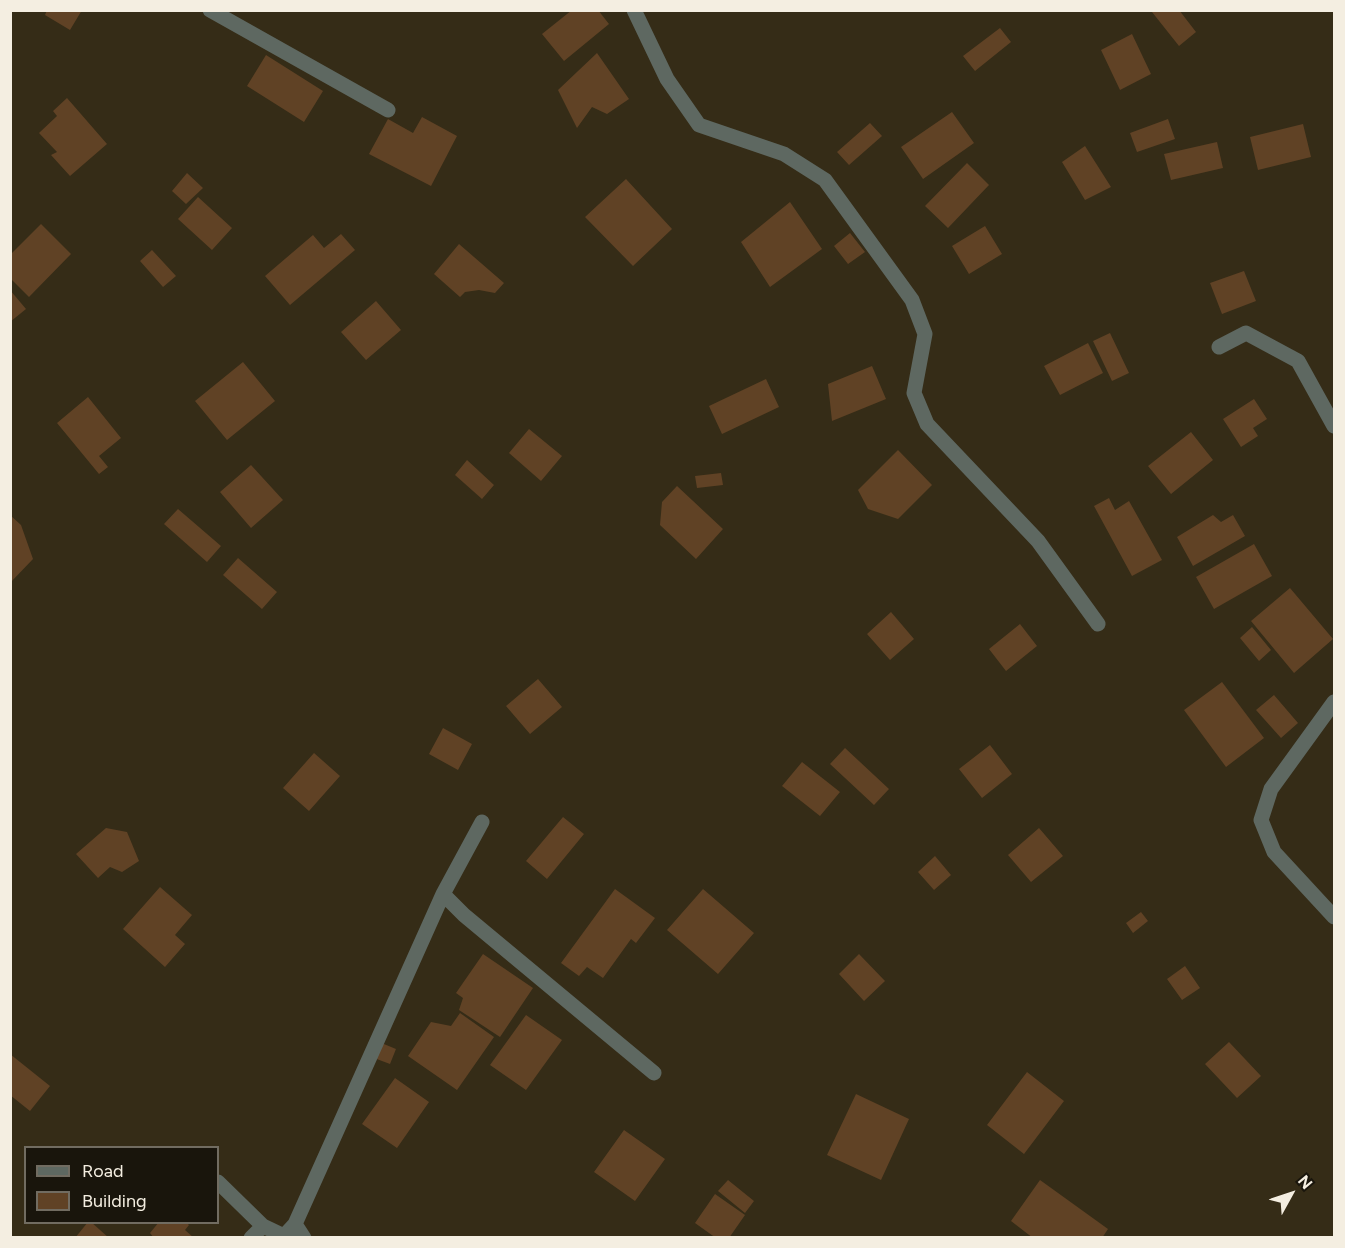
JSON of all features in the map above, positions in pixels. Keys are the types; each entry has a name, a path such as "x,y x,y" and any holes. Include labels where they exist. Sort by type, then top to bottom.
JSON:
{"street":[{"path":"210,10 388,110"},
{"path":"634,10 667,79 699,125 784,154 825,180 912,300 925,334 914,393 927,424 1038,541 1098,624"},
{"path":"1219,347 1246,333 1298,361 1335,426"},
{"path":"1335,702 1271,789 1260,820 1274,852 1335,917"},
{"path":"219,1183 263,1226 284,1236 295,1224 443,894 482,822"},
{"path":"443,894 464,915 654,1073"},
{"path":"295,1224 304,1238"},
{"path":"251,1238 263,1226"}],"building":[{"path":"47,10 82,10 70,30 45,15"},
{"path":"572,10 598,10 609,24 564,61 542,34"},
{"path":"1153,10 1179,10 1196,32 1179,46 1152,12"},
{"path":"1000,28 1011,42 975,71 963,56"},
{"path":"1132,34 1151,74 1120,90 1101,50"},
{"path":"597,53 629,99 607,114 592,107 577,128 558,90"},
{"path":"266,55 323,91 304,122 247,86"},
{"path":"67,98 107,144 70,176 51,155 57,152 39,133 57,116 53,111"},
{"path":"952,112 974,143 923,179 901,147"},
{"path":"422,117 457,136 431,186 369,154 388,119 413,133"},
{"path":"1168,119 1175,139 1137,152 1130,133"},
{"path":"870,123 882,136 849,165 837,152"},
{"path":"1303,124 1311,157 1258,170 1250,137"},
{"path":"1217,142 1223,168 1171,180 1164,154"},
{"path":"1085,146 1111,187 1085,200 1062,162"},
{"path":"967,163 989,185 948,228 925,206"},
{"path":"187,173 203,188 186,204 172,191"},
{"path":"626,179 672,229 633,266 585,217"},
{"path":"198,197 232,228 212,250 178,219"},
{"path":"790,202 822,249 770,287 741,242"},
{"path":"41,224 71,254 29,297 10,278 10,255"},
{"path":"985,226 1002,254 969,274 952,246"},
{"path":"850,233 865,252 848,264 834,246"},
{"path":"341,234 355,250 290,305 265,276 313,235 324,248"},
{"path":"459,244 504,283 495,293 479,290 465,292 460,297 434,274"},
{"path":"152,250 176,276 163,287 140,261"},
{"path":"1244,271 1256,301 1222,314 1210,283"},
{"path":"10,290 26,309 10,322"},
{"path":"376,301 401,330 366,360 341,332"},
{"path":"1110,333 1129,373 1112,381 1093,341"},
{"path":"1088,343 1103,373 1060,395 1044,366"},
{"path":"243,362 275,401 227,440 195,401"},
{"path":"872,366 886,399 832,421 828,384"},
{"path":"766,379 779,407 722,434 709,406"},
{"path":"88,397 121,438 99,456 108,467 99,474 57,423"},
{"path":"1254,399 1267,419 1253,428 1258,436 1241,447 1223,419"},
{"path":"529,429 562,456 541,481 509,453"},
{"path":"1191,432 1213,460 1171,494 1148,466"},
{"path":"898,450 932,485 898,519 868,509 858,490"},
{"path":"467,460 494,485 482,499 455,475"},
{"path":"251,465 283,500 251,528 220,492"},
{"path":"721,473 723,485 697,488 695,476"},
{"path":"677,486 723,529 696,559 660,525 662,502"},
{"path":"1109,498 1115,510 1129,501 1162,560 1132,576 1094,506"},
{"path":"178,509 221,546 207,562 164,524"},
{"path":"10,515 21,525 33,559 10,583"},
{"path":"1213,515 1221,522 1233,515 1245,536 1193,566 1177,537"},
{"path":"1254,544 1272,576 1214,609 1196,577"},
{"path":"238,558 277,592 262,609 223,575"},
{"path":"1290,588 1333,639 1294,673 1251,621"},
{"path":"891,612 914,639 890,660 867,634"},
{"path":"1020,624 1037,646 1006,671 989,649"},
{"path":"1252,627 1271,650 1259,661 1240,638"},
{"path":"538,679 562,707 530,734 506,706"},
{"path":"1222,682 1264,738 1226,767 1184,710"},
{"path":"1274,695 1298,723 1281,738 1256,710"},
{"path":"443,728 472,744 458,770 429,754"},
{"path":"990,745 1012,774 982,798 959,769"},
{"path":"845,748 889,789 874,805 830,764"},
{"path":"314,753 340,776 309,811 283,788"},
{"path":"802,762 840,792 820,816 782,786"},
{"path":"563,817 584,834 547,879 526,861"},
{"path":"106,828 127,832 139,861 122,872 110,867 98,878 76,854"},
{"path":"1039,828 1063,856 1031,882 1008,855"},
{"path":"935,856 951,875 934,890 918,872"},
{"path":"160,887 192,915 175,935 185,944 165,967 123,929"},
{"path":"615,889 655,918 636,943 631,939 603,978 587,967 579,976 561,963"},
{"path":"703,889 754,933 718,974 667,930"},
{"path":"1141,912 1148,921 1133,933 1126,923"},
{"path":"483,954 533,988 500,1037 459,1010 463,998 456,993"},
{"path":"859,954 885,981 864,1001 839,974"},
{"path":"1185,966 1200,988 1182,1000 1167,979"},
{"path":"460,1013 494,1037 457,1090 408,1056 431,1022 451,1026"},
{"path":"526,1015 562,1040 526,1090 490,1065"},
{"path":"379,1042 396,1049 390,1064 374,1058"},
{"path":"1229,1042 1261,1076 1237,1098 1205,1064"},
{"path":"10,1054 50,1086 30,1111 10,1095"},
{"path":"1027,1072 1064,1101 1024,1154 987,1125"},
{"path":"395,1078 429,1102 397,1148 362,1124"},
{"path":"856,1094 909,1119 881,1180 827,1155"},
{"path":"624,1130 665,1159 635,1201 594,1172"},
{"path":"728,1180 754,1201 745,1213 718,1191"},
{"path":"1040,1180 1108,1229 1102,1238 1033,1238 1011,1221"},
{"path":"715,1194 745,1215 729,1238 716,1238 695,1223"},
{"path":"86,1224 93,1224 109,1238 75,1238"},
{"path":"157,1224 188,1224 185,1230 194,1238 154,1238 150,1233"}]}
